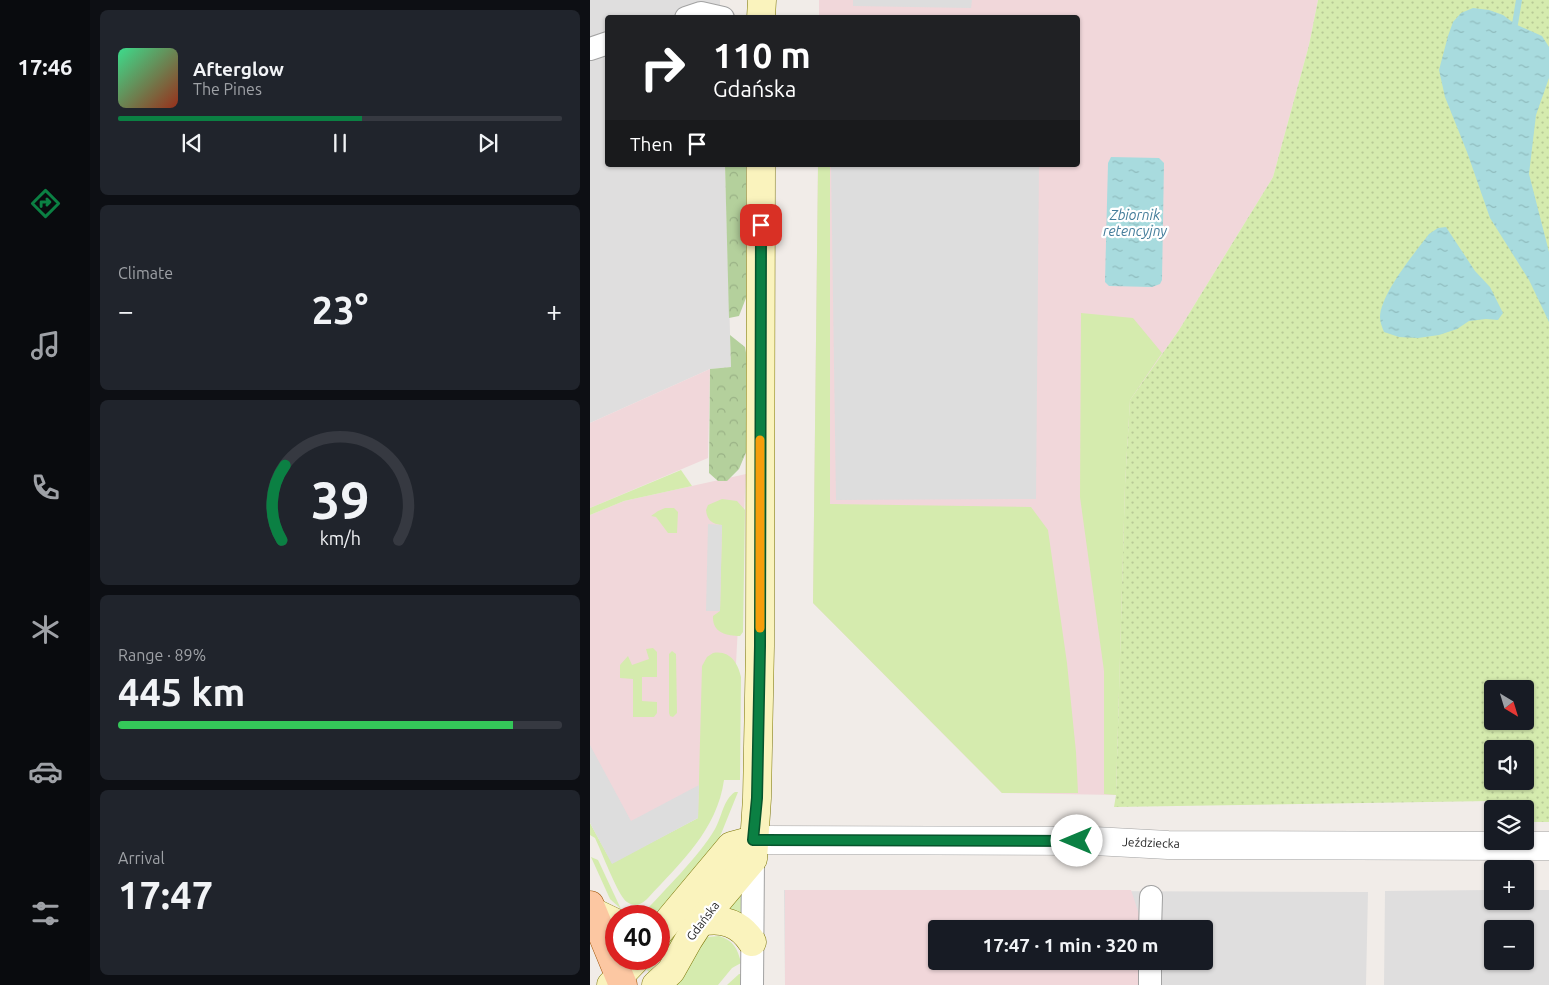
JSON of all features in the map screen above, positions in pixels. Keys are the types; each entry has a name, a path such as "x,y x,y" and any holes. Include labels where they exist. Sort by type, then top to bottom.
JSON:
{"main road":[{"path":"761,15 762,0"},
{"path":"753,850 757,798 760,646 761,167"},
{"name":"Gdańska","path":"656,985 671,971 688,938 753,850 731,846 670,916"},
{"path":"600,913 622,976"},
{"path":"700,922 712,920 731,923 740,927 752,942"}],"street":[{"path":"695,15 701,13 710,15"},
{"path":"590,49 605,44"},
{"name":"Jeździecka","path":"753,850 828,841 1094,841 1168,845 1549,846"},
{"path":"752,985 753,850"},
{"path":"1150,897 1150,920"},
{"path":"1150,970 1150,985"}],"shaded area":[{"path":"590,0 720,0 720,15 605,15 605,167 725,167 731,367 710,369 590,423"},
{"path":"819,0 1318,0 1309,45 1273,177 1179,330 1130,400 1125,484 1116,795 1002,793 813,603 818,167 1080,167 1080,15 819,15"},
{"path":"853,0 972,0 971,8 853,6"},
{"path":"831,167 1039,167 1036,499 836,500"},
{"path":"710,369 708,458 590,508 590,423"},
{"path":"746,474 736,664 698,818 590,823 590,515 624,501"},
{"path":"708,524 722,525 720,611 706,611"},
{"path":"590,745 631,821 699,785 698,818 612,864 590,823"},
{"path":"784,890 1368,892 1366,985 785,985"},
{"path":"785,890 1131,890 1141,920 928,920 928,970 1140,970 1139,985 785,985"},
{"path":"1484,890 1484,910 1534,910 1534,890 1549,890 1549,985 1384,985 1385,891"}],"green space":[{"path":"1318,0 1549,0 1549,822 1534,822 1534,800 1114,807 1116,795 1125,484 1130,400 1179,330 1273,177 1309,45"},
{"path":"725,167 746,167 746,298 739,316 729,318"},
{"path":"818,167 830,167 830,504 1031,507 1048,530 1067,663 1078,793 1002,793 813,603"},
{"path":"1081,313 1133,318 1162,353 1130,400 1125,484 1116,795 1104,794 1104,671 1080,497"},
{"path":"730,335 745,347 749,370 747,450 739,469 727,481 718,481 709,473 710,369 731,367"},
{"path":"681,470 692,486 624,501 590,515 590,508"},
{"path":"722,499 737,501 745,510 743,632 740,636 721,632 713,622 713,616 720,611 722,525 711,521 706,510 708,505"},
{"path":"665,508 674,508 678,512 677,533 668,533 656,517 651,516"},
{"path":"653,648 657,652 657,677 642,677 642,701 657,702 657,713 654,717 633,717 633,679 620,678 620,665 628,656 632,665 649,659 646,649"},
{"path":"672,651 676,654 677,713 673,717 669,713 669,654"},
{"path":"713,653 729,656 738,667 741,677 740,780 724,780 714,814 696,844 648,898 641,903 633,905 623,898 619,891 595,838 590,835 590,823 612,863 698,818 702,666 707,657"},
{"path":"738,792 719,839 667,905 651,905 708,840 731,795"},
{"path":"591,857 598,860 619,905 610,899"},
{"path":"726,872 731,877 670,948 670,937"},
{"path":"742,888 742,915 722,909"},
{"path":"719,936 728,940 734,946 741,963 732,968 718,985 671,985 700,940"},
{"path":"739,974 742,974 742,985 727,985"}],"water":[{"path":"1473,8 1489,10 1503,15 1515,24 1542,36 1549,47 1549,78 1536,115 1529,174 1549,252 1549,322 1529,280 1490,218 1445,97 1439,70 1448,36 1453,22 1461,13"},
{"name":"Zbiornik retencyjny","path":"1111,157 1159,158 1164,163 1162,280 1160,284 1152,287 1109,286 1105,282 1108,163"},
{"path":"1446,227 1475,271 1490,287 1503,313 1498,320 1469,321 1457,329 1439,335 1418,338 1399,337 1384,332 1380,317 1382,307 1392,285 1429,234 1438,228"}],"waterway":[{"path":"1515,24 1519,0"}],"slow traffic":[{"path":"760,440 760,628"}],"route":[{"path":"761,225 760,646 757,798 753,840 1077,841"}]}
